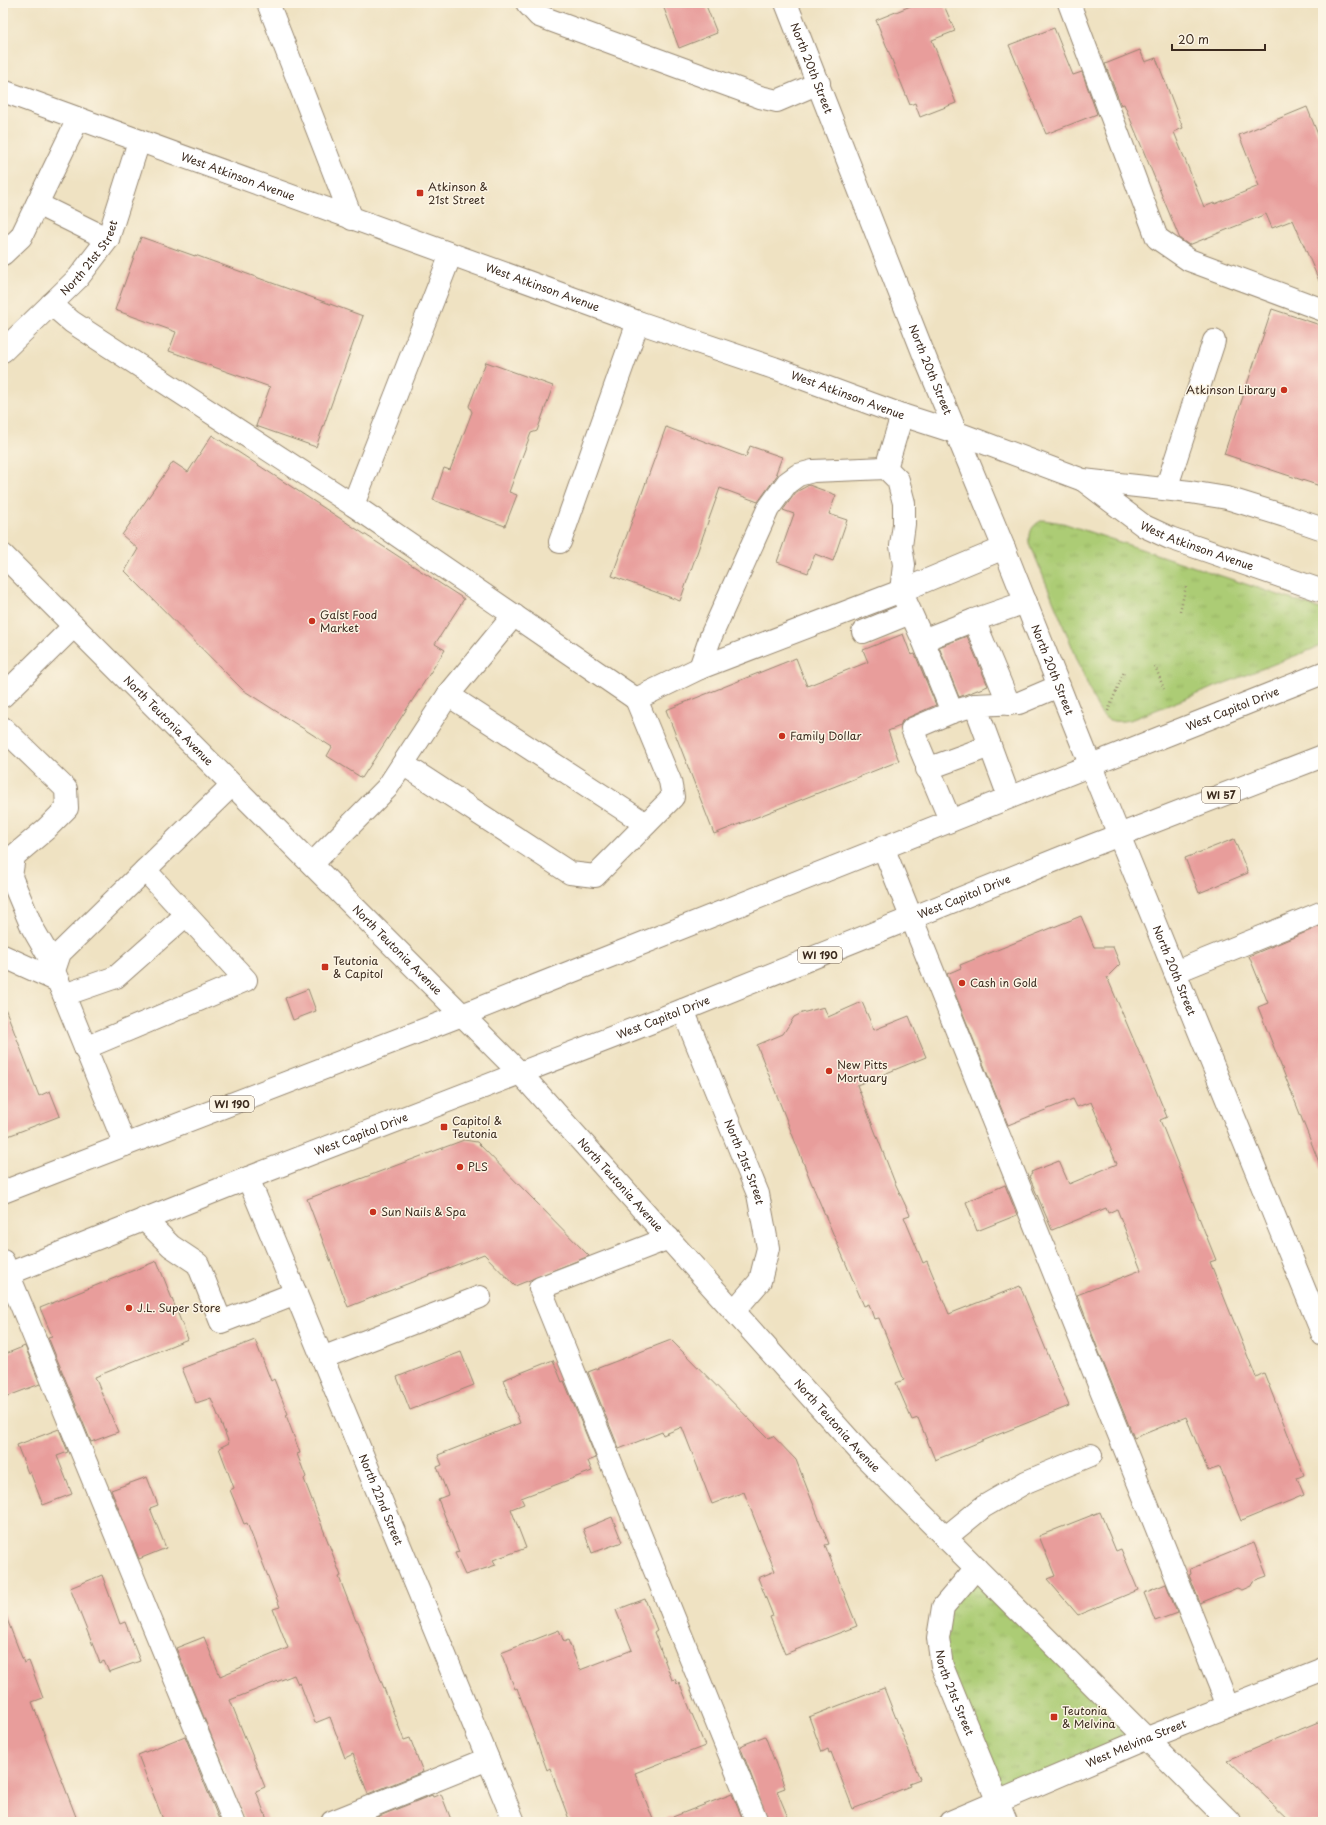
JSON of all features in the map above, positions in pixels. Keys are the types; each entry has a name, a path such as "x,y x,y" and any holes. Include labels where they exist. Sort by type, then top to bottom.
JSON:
{"main road":[{"path":"268,3 352,219"},
{"path":"527,3 539,16 760,97 777,101 819,83"},
{"name":"North 20th Street","path":"786,3 819,83 955,432 1004,548 1090,764 1323,1335"},
{"path":"1069,3 1157,238 1189,260 1323,310"},
{"name":"West Atkinson Avenue","path":"3,91 352,219 638,322 774,368 902,415 955,432 1083,480 1166,489 1227,498 1323,529"},
{"path":"3,254 20,237 78,119"},
{"name":"North 21st Street","path":"3,351 78,278 108,238 139,141"},
{"path":"37,204 108,238"},
{"path":"354,505 451,254"},
{"path":"50,304 72,322 354,505 636,699 670,782 673,797 595,876 570,873 403,764"},
{"path":"560,542 638,322"},
{"path":"1166,489 1214,341"},
{"path":"886,468 902,415"},
{"path":"700,668 711,636 768,509 787,483 798,475 813,471 886,468 898,480 904,503 904,524 901,546 904,564 900,591 923,640 952,712"},
{"name":"West Atkinson Avenue","path":"1083,480 1144,526 1170,538 1323,590"},
{"path":"636,699 700,668 900,591 1004,548"},
{"name":"North Teutonia Avenue","path":"3,555 520,1073 863,1454 1145,1739 1230,1822"},
{"path":"923,640 1026,602"},
{"path":"863,632 910,613"},
{"path":"312,864 387,788 448,695 514,615"},
{"path":"974,620 1009,704"},
{"path":"3,696 74,626"},
{"name":"West Capitol Drive","path":"3,1192 462,1015 1323,672"},
{"path":"950,820 927,769 912,729 952,712 975,705 1019,703 1059,686"},
{"path":"448,695 646,824"},
{"path":"975,705 1009,797"},
{"path":"3,728 66,789 67,808 46,829 8,851 11,877 32,927 59,981 124,1146"},
{"path":"927,769 990,746"},
{"name":"West Capitol Drive","path":"5,1270 144,1219 683,1010 1119,835 1323,756"},
{"path":"59,981 60,954 232,785"},
{"path":"883,847 1228,1706"},
{"path":"85,1048 246,980 145,870"},
{"path":"1176,972 1323,912"},
{"path":"3,956 59,981 116,977 186,915"},
{"name":"North 21st Street","path":"683,1010 758,1194 768,1248 760,1281 734,1311"},
{"name":"North 22nd Street","path":"248,1178 514,1822"},
{"path":"144,1219 171,1246 198,1264 221,1322 296,1293"},
{"path":"668,1238 540,1288 757,1822"},
{"path":"5,1270 234,1822"},
{"path":"322,1358 480,1297"},
{"path":"945,1538 983,1507 1026,1482 1091,1455"},
{"name":"North 21st Street","path":"976,1568 943,1607 938,1638 942,1666 1002,1812"},
{"name":"West Melvina Street","path":"950,1822 1002,1812 1145,1739 1323,1669"},
{"path":"332,1822 488,1759"}],"path":[{"path":"1180,610 1186,587"},
{"path":"1155,666 1164,689"},
{"path":"1108,711 1124,672"}],"green space":[{"path":"1043,520 1063,523 1323,610 1323,645 1130,720 1110,720 1099,711 1096,705 1030,544 1030,536 1033,527"},
{"path":"976,1568 1145,1739 998,1802 942,1666 943,1607"}],"building":[{"path":"662,3 705,3 717,33 679,48"},
{"path":"918,3 943,3 955,31 932,40 956,103 920,117 915,103 910,105 876,20"},
{"path":"1054,28 1073,75 1082,72 1097,114 1046,134 1009,45"},
{"path":"1140,50 1145,62 1156,58 1183,128 1174,132 1204,207 1259,186 1239,135 1307,107 1323,147 1323,290 1293,220 1272,228 1266,214 1189,245 1180,239 1124,104 1121,105 1105,64"},
{"path":"141,237 363,316 316,447 256,426 270,387 169,351 176,332 115,310"},
{"name":"Atkinson Library","path":"1272,309 1323,326 1323,487 1224,454"},
{"path":"486,362 553,386 537,431 531,433 509,492 517,495 505,526 433,500 444,468 450,470 472,412 469,406"},
{"path":"666,427 746,457 750,446 782,457 776,473 778,474 758,502 720,488 680,601 612,576"},
{"name":"Galst Food Market","path":"212,435 464,599 435,644 445,650 362,778 327,756 332,747 243,690 125,571 138,549 122,535 173,462 188,472"},
{"path":"809,485 836,495 829,514 847,520 833,561 815,554 808,573 777,562 794,514 783,510 796,492"},
{"name":"Family Dollar","path":"903,634 911,655 915,654 936,705 907,718 902,721 900,726 888,731 899,761 714,834 666,710 796,658 807,686 868,662 863,650"},
{"path":"967,636 988,686 959,697 939,647"},
{"path":"1234,839 1248,873 1199,893 1185,858"},
{"path":"1081,916 1094,947 1113,947 1120,964 1107,977 1167,1117 1160,1120 1216,1260 1210,1262 1256,1377 1264,1373 1304,1475 1297,1478 1304,1495 1241,1521 1220,1467 1208,1471 1186,1417 1134,1438 1099,1352 1077,1295 1141,1270 1117,1209 1108,1213 1106,1208 1052,1230 1029,1176 1032,1174 1031,1172 1059,1161 1069,1184 1117,1164 1091,1102 1077,1107 1073,1099 1008,1125 947,974 961,968 960,965"},
{"path":"1323,925 1322,1170 1258,1007 1268,1003 1249,956"},
{"path":"308,989 316,1011 293,1020 285,998"},
{"path":"862,1002 874,1030 909,1016 926,1057 857,1085 895,1183 910,1215 904,1217 923,1263 927,1261 949,1314 1020,1286 1069,1406 935,1460 918,1418 912,1420 896,1383 904,1380 879,1318 874,1319 869,1304 864,1306 811,1182 757,1045 783,1034 794,1017 802,1013 824,1007 828,1017"},
{"path":"3,1008 5,1008 39,1096 50,1091 60,1116 3,1138"},
{"path":"464,1140 477,1142 589,1256 515,1286 484,1254 348,1307 307,1199"},
{"path":"1005,1185 1017,1215 977,1231 966,1202"},
{"path":"157,1261 188,1339 95,1377 118,1432 91,1442 48,1337 52,1336 40,1308"},
{"path":"255,1340 271,1381 274,1379 288,1414 286,1415 300,1453 297,1454 306,1477 304,1479 341,1576 339,1577 356,1621 358,1621 404,1740 410,1738 423,1772 368,1794 353,1754 345,1758 330,1717 315,1723 300,1683 298,1684 294,1675 230,1700 265,1787 256,1791 268,1822 246,1822 176,1648 204,1637 220,1676 288,1648 273,1609 280,1607 247,1523 244,1524 230,1490 234,1488 219,1448 229,1443 211,1398 196,1403 182,1368"},
{"path":"671,1340 768,1438 773,1436 796,1460 829,1544 825,1545 857,1626 785,1654 770,1617 773,1616 758,1578 775,1571 744,1492 712,1504 682,1427 663,1435 662,1432 619,1449 588,1372"},
{"path":"25,1346 40,1384 3,1398 3,1355"},
{"path":"461,1352 474,1385 410,1410 397,1377"},
{"path":"553,1360 562,1382 564,1381 596,1458 588,1461 592,1471 521,1498 524,1504 511,1509 526,1548 493,1560 496,1565 465,1575 455,1553 459,1552 438,1499 448,1495 437,1467 442,1465 438,1455 520,1423 503,1380"},
{"path":"59,1429 68,1452 57,1456 72,1494 43,1505 17,1445"},
{"path":"147,1477 158,1505 150,1508 166,1548 139,1559 111,1490"},
{"path":"1100,1512 1116,1551 1121,1549 1138,1590 1078,1615 1047,1579 1055,1576 1039,1536"},
{"path":"612,1517 622,1542 592,1553 583,1529"},
{"path":"1254,1543 1267,1576 1253,1581 1251,1586 1242,1590 1237,1588 1200,1603 1189,1575 1191,1574 1190,1569"},
{"path":"102,1575 120,1624 125,1622 140,1661 109,1672 104,1661 100,1663 70,1588"},
{"path":"1166,1584 1177,1613 1155,1621 1144,1593"},
{"path":"645,1599 657,1630 654,1632 672,1680 675,1679 677,1684 679,1682 705,1746 635,1773 654,1822 570,1822 550,1768 547,1770 517,1688 515,1689 501,1653 559,1630 564,1642 568,1640 580,1670 632,1650 616,1610"},
{"path":"3,1614 5,1614 24,1663 29,1661 43,1698 32,1702 78,1822 3,1822"},
{"path":"884,1688 920,1779 909,1783 910,1786 853,1809 831,1752 829,1753 828,1749 822,1752 809,1717"},
{"path":"1323,1720 1323,1822 1292,1822 1227,1760"},
{"path":"185,1736 220,1822 164,1822 138,1755"},
{"path":"765,1736 785,1788 777,1791 790,1822 769,1822 740,1746"},
{"path":"441,1794 452,1822 375,1822 377,1817 432,1795 433,1797"},
{"path":"732,1794 744,1822 665,1822 665,1820"}],"place":[{"name":"Atkinson & 21st Street","path":"420,193"},
{"name":"Atkinson Library","path":"1284,390"},
{"name":"Galst Food Market","path":"312,621"},
{"name":"Family Dollar","path":"782,736"},
{"name":"Teutonia & Capitol","path":"325,967"},
{"name":"Cash in Gold","path":"962,983"},
{"name":"New Pitts Mortuary","path":"829,1071"},
{"name":"Capitol & Teutonia","path":"444,1127"},
{"name":"PLS","path":"460,1167"},
{"name":"Sun Nails & Spa","path":"373,1212"},
{"name":"J.L. Super Store","path":"129,1308"},
{"name":"Teutonia & Melvina","path":"1054,1717"}]}
